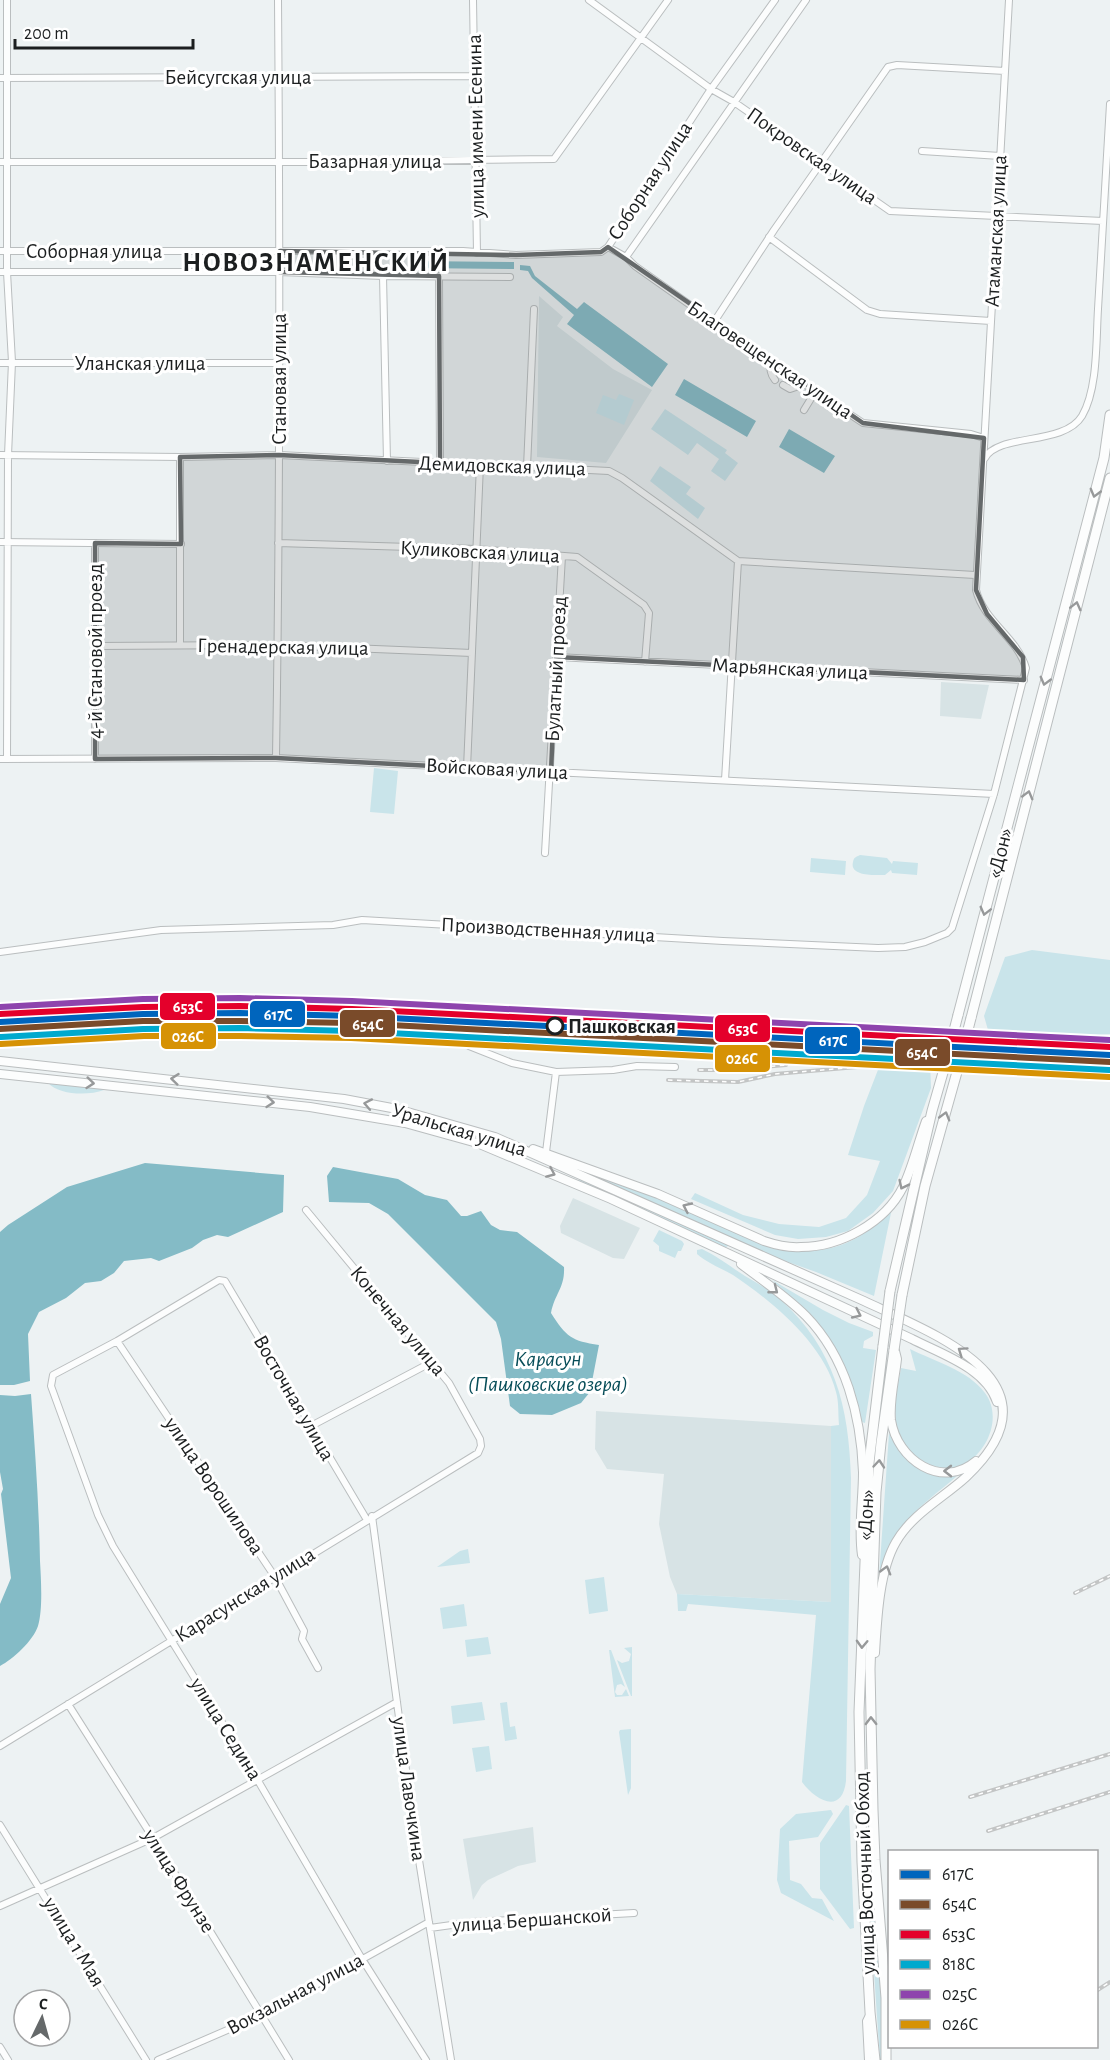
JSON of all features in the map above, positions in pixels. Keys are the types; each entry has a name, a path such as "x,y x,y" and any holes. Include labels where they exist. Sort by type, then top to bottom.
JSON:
{"highway":[{"name":"«Дон»","path":"860,1685 869,1463 890,1291 932,1111 1104,458 1110,415"},
{"name":"«Дон»","path":"870,1669 876,1492 902,1295 925,1186 957,1072 1110,478"},
{"name":"улица Восточный Обход","path":"870,1669 875,1860 886,1998 885,2048 888,2060"},
{"name":"улица Восточный Обход","path":"860,1685 862,1862 870,2012 875,2060"}],"main road":[{"name":"Уральская улица","path":"0,1061 344,1099 397,1109 453,1124 506,1141 921,1327 965,1353 991,1378 1001,1399 1003,1413 1001,1428 996,1441 983,1460 921,1513 896,1542 881,1588 875,1654 870,1669"},
{"name":"Уральская улица","path":"0,1074 310,1107 405,1123 496,1150 611,1199 912,1339 983,1378 995,1396 998,1407 996,1434 989,1447 974,1463 957,1472 929,1470 913,1460 901,1447 891,1418 897,1359 894,1350"},
{"path":"506,1141 546,1152 658,1194 764,1241 783,1246 806,1247 843,1239 865,1226 891,1205 903,1188 932,1111"},
{"path":"728,1254 737,1253 735,1245"},
{"path":"728,1254 804,1314 824,1340 844,1378 856,1412 861,1445 863,1474 861,1546 864,1565"}],"street":[{"path":"3,759 4,542 12,362 4,272 9,162 8,0"},
{"name":"Становая улица","path":"276,758 280,251 278,0"},
{"name":"улица имени Есенина","path":"474,0 477,253"},
{"name":"Покровская улица","path":"589,0 711,89 734,102 890,211 1102,221"},
{"name":"Базарная улица","path":"0,162 554,159 668,0"},
{"name":"Соборная улица","path":"4,251 463,251 516,255 601,252 608,247 711,89 775,0"},
{"name":"Соборная улица","path":"626,257 806,0"},
{"name":"Атаманская улица","path":"1009,0 975,575 979,602 987,615 1018,648 1023,657 1026,668 1024,681"},
{"path":"714,322 769,237 888,67 897,65 1005,71"},
{"name":"Бейсугская улица","path":"0,78 475,76"},
{"path":"983,461 986,454 993,448 1062,432 1082,417 1090,393 1094,361 1110,104"},
{"path":"922,151 1000,156"},
{"path":"769,237 867,310 880,314 991,321"},
{"name":"Благовещенская улица","path":"608,247 626,257 635,266 714,322 862,423 971,434 984,438"},
{"path":"4,272 279,272 510,277"},
{"path":"383,276 387,461"},
{"path":"439,276 440,464"},
{"path":"527,467 534,309"},
{"path":"771,362 771,376 775,380"},
{"name":"Уланская улица","path":"0,363 279,363"},
{"path":"783,385 790,388 805,384"},
{"path":"804,410 815,392"},
{"name":"Демидовская улица","path":"0,455 180,457 279,455 609,471 738,561"},
{"path":"180,457 180,645"},
{"path":"467,768 480,465"},
{"path":"4,542 181,544"},
{"name":"4-й Становой проезд","path":"95,543 95,759"},
{"name":"Куликовская улица","path":"278,543 476,549 577,557 644,605 649,613 645,662"},
{"name":"Булатный проезд","path":"544,853 562,556"},
{"path":"725,780 738,561 975,575"},
{"name":"Гренадерская улица","path":"94,646 278,645 472,653"},
{"name":"Марьянская улица","path":"556,657 1024,681"},
{"path":"994,794 1024,681"},
{"name":"Войсковая улица","path":"3,759 276,758 994,794"},
{"name":"Производственная улица","path":"0,952 160,930 333,925 362,920 723,941 905,947 925,942 947,933 952,928 994,794"},
{"path":"469,1046 512,1063 556,1072 613,1070 637,1065 675,1067"},
{"path":"32,1077 33,1064"},
{"path":"546,1152 556,1072"},
{"name":"Конечная улица","path":"306,1210 454,1390 480,1438"},
{"name":"Восточная улица","path":"117,1341 219,1280 225,1281 230,1285 311,1426 369,1518"},
{"name":"улица Седина","path":"117,1341 53,1375 51,1386 98,1515 113,1546 257,1779 362,1959 426,2060"},
{"name":"улица Ворошилова","path":"117,1341 275,1577 304,1631 302,1639 318,1668"},
{"path":"311,1426 432,1362"},
{"name":"Карасунская улица","path":"0,1746 478,1453 481,1446 480,1438"},
{"name":"улица Лавочкина","path":"369,1518 451,2060"},
{"path":"0,1906 153,1838 397,1702"},
{"name":"улица Фрунзе","path":"68,1704 289,2060"},
{"name":"улица 1 Мая","path":"0,1825 146,2060"},
{"name":"улица Бершанской","path":"430,1925 634,1913"},
{"name":"Вокзальная улица","path":"158,2060 262,2015 362,1959 430,1925"},
{"path":"868,2060 866,2021 870,2012"},
{"path":"0,2047 8,2060"}],"highlighted area":[{"path":"608,247 863,423 984,438 976,590 987,614 1023,657 1024,680 556,657 551,772 276,758 95,759 95,543 181,544 180,457 279,455 440,463 439,276 279,272 280,251 516,255 601,252"}],"shaded area":[{"path":"539,296 563,317 557,326 613,369 652,390 606,463 537,457"},
{"path":"619,394 634,400 624,425 596,413 603,395 616,400"},
{"path":"665,409 727,450 725,453 738,463 725,481 711,471 719,459 697,443 688,455 651,429"},
{"path":"660,466 691,487 686,494 705,508 698,519 650,481"},
{"path":"941,682 989,685 981,719 940,716"},
{"path":"374,768 398,771 394,814 370,812"},
{"path":"860,855 887,858 892,864 893,861 918,863 917,875 892,873 891,870 885,875 859,873 853,867 853,862"},
{"path":"811,858 846,861 845,875 810,872"},
{"path":"1032,950 1110,960 1110,1034 1060,1038 988,1030 984,1016 1005,957"},
{"path":"881,1062 930,1062 931,1088 893,1191 873,1213 848,1231 826,1237 798,1239 775,1235 691,1199 695,1193 743,1215 779,1224 819,1227 846,1218 867,1195 880,1161 848,1155"},
{"path":"48,1083 104,1090 90,1093 66,1092"},
{"path":"590,1172 788,1250 819,1250 846,1243 870,1229 892,1208 874,1296 749,1248 599,1180"},
{"path":"580,1178 730,1245 724,1248 578,1182"},
{"path":"573,1198 640,1228 624,1259 613,1258 561,1233 560,1226"},
{"path":"659,1230 684,1244 675,1258 659,1251 659,1246 653,1241"},
{"path":"702,1249 772,1293 799,1318 826,1359 842,1403 850,1452 851,1478 846,1781 844,1792 834,1801 821,1799 814,1795 802,1782 816,1615 688,1604 686,1611 678,1611 677,1594 831,1602 831,1426 839,1425 837,1396 830,1374 809,1341 780,1311 733,1275 697,1254 697,1250"},
{"path":"772,1280 823,1310 873,1332 873,1336 864,1341 863,1348 876,1350 865,1423 862,1422 853,1392 835,1349 803,1307"},
{"path":"910,1349 960,1372 978,1385 990,1402 992,1422 990,1432 981,1450 965,1464 954,1468 932,1465 912,1453 899,1434 895,1409 901,1368 916,1371"},
{"path":"596,1411 831,1426 831,1602 677,1594 670,1577 659,1524 664,1474 607,1469 595,1449"},
{"path":"889,1433 908,1460 926,1472 946,1477 957,1476 907,1521 891,1546 879,1577"},
{"path":"468,1549 470,1563 437,1567 460,1551"},
{"path":"604,1577 608,1611 589,1614 585,1580"},
{"path":"464,1604 467,1626 443,1629 440,1608"},
{"path":"488,1637 491,1654 467,1657 465,1640"},
{"path":"632,1647 631,1696 617,1660 622,1663 629,1661 631,1654 624,1648"},
{"path":"609,1650 611,1650 625,1687 621,1684 617,1685 615,1692 617,1695 622,1695 626,1689 629,1696 615,1697"},
{"path":"482,1702 485,1720 453,1724 451,1706"},
{"path":"507,1702 510,1727 515,1726 517,1739 505,1741 500,1703"},
{"path":"631,1729 631,1788 628,1795 619,1732"},
{"path":"489,1746 492,1769 476,1772 472,1748"},
{"path":"846,1805 849,1806 854,1928 850,1929 820,1889 820,1843"},
{"path":"831,1810 833,1814 818,1837 789,1841 790,1880 801,1884 812,1898 822,1899 834,1921 781,1893 777,1880 780,1829 796,1814"},
{"path":"533,1827 536,1862 518,1866 488,1880 473,1900 463,1839"},
{"path":"870,1915 876,1916 883,2004 882,2060 880,2060"}],"water":[{"path":"413,261 514,262 514,269 413,268"},
{"path":"520,265 530,266 535,276 577,309 584,302 668,364 652,387 567,324 574,315 532,278 528,271 520,270"},
{"path":"684,379 756,421 747,437 675,395"},
{"path":"789,429 835,456 824,473 779,447"},
{"path":"145,1163 284,1175 283,1212 228,1237 217,1235 203,1240 192,1248 159,1261 151,1258 124,1261 114,1273 101,1281 85,1283 66,1298 39,1312 28,1334 30,1381 14,1385 0,1385 0,1232 67,1187"},
{"name":"Карасун (Пашковские озера)","path":"333,1167 398,1179 425,1195 447,1200 461,1216 481,1211 491,1225 500,1230 517,1232 564,1267 563,1280 551,1313 570,1337 599,1345 590,1392 581,1403 552,1415 520,1414 510,1406 501,1339 496,1322 388,1214 369,1203 329,1202 327,1176"},
{"path":"31,1394 39,1519 41,1611 38,1626 32,1638 11,1659 0,1666 0,1604 11,1578 1,1494 3,1489 0,1472 0,1395"}],"railway":[{"path":"837,1047 1110,1059"},
{"path":"819,1064 869,1053"},
{"path":"699,1070 786,1065"},
{"path":"668,1080 738,1082 775,1074 869,1066"},
{"path":"1075,1593 1110,1576"},
{"path":"970,1797 1110,1754"},
{"path":"988,1831 1110,1792"},
{"path":"1098,1990 1110,1982"}],"transit line":[{"name":"025С","path":"0,1007 143,999 240,998 352,1001 1110,1040"},
{"name":"653С","path":"0,1014 143,1007 240,1006 352,1009 1110,1047"},
{"name":"617C","path":"0,1022 143,1014 240,1013 352,1016 1110,1055"},
{"name":"654С","path":"0,1029 143,1021 352,1023 1110,1062"},
{"name":"818С","path":"1,1037 143,1029 240,1028 351,1031 1109,1070"},
{"name":"026С","path":"1,1044 144,1036 351,1038 1109,1077"}],"place":[{"name":"Пашковская","path":"555,1026"}],"district":[{"name":"НОВОЗНАМЕНСКИЙ","path":"316,262"}]}
